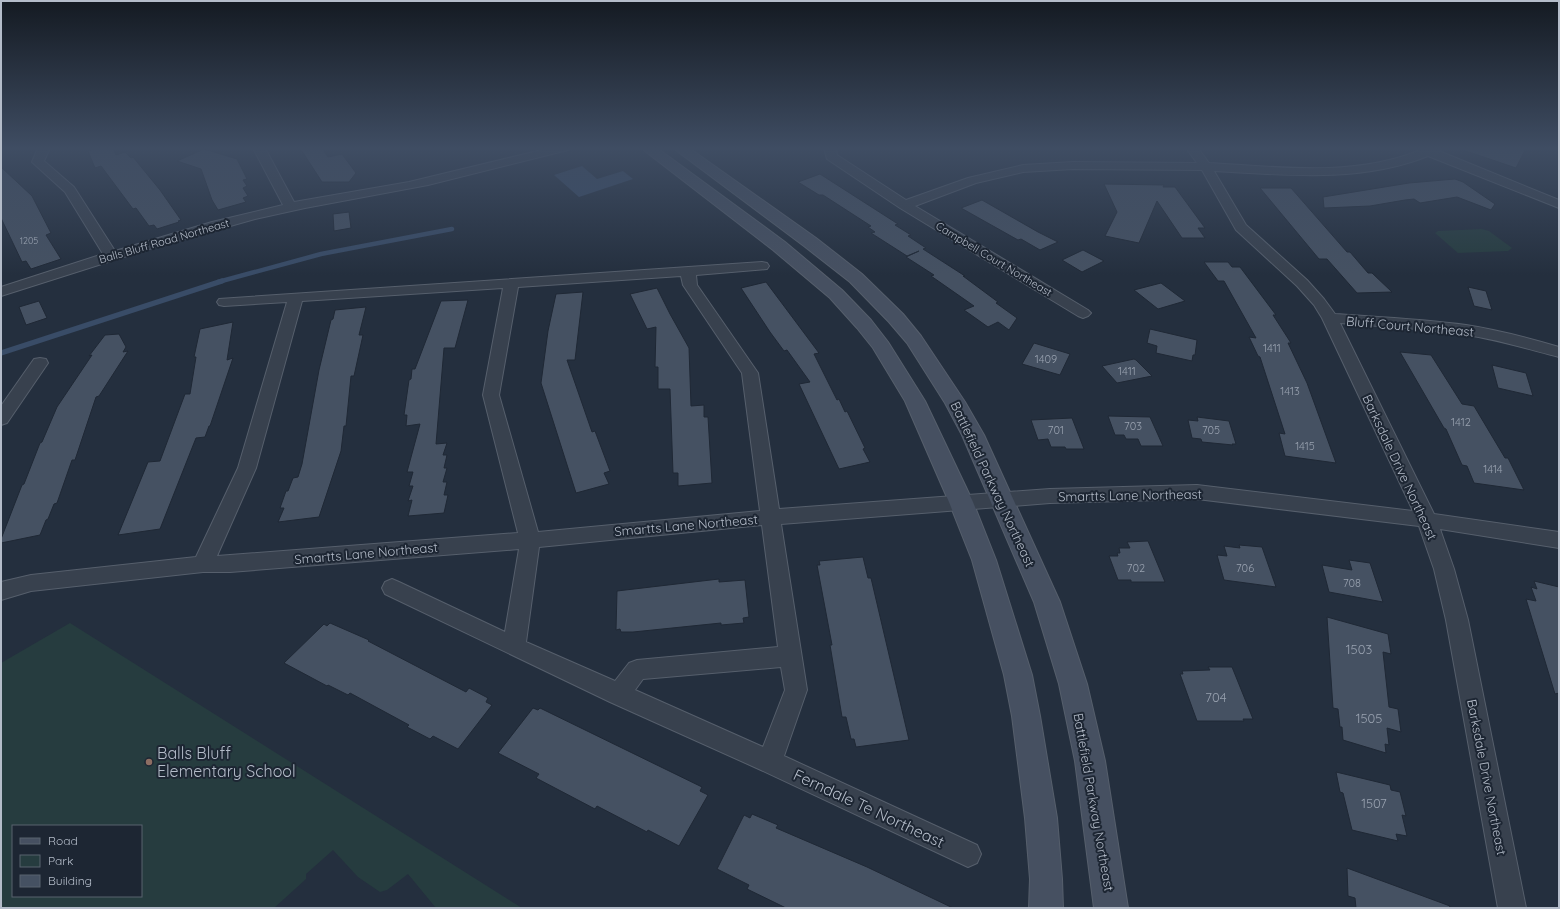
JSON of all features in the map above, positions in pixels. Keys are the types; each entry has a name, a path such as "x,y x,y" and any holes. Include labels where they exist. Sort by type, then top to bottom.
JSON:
{"main road":[{"path":"705,190 814,274 836,294 864,324 893,363 915,400 961,502 984,560 1018,675 1026,716 1040,818 1046,879 1046,908"},
{"name":"Battlefield Parkway Northeast","path":"739,190 836,261 856,278 896,318 914,340 955,402 973,436 1048,602 1073,684 1090,760 1111,908"}],"street":[{"path":"70,190 111,256"},
{"path":"282,190 290,206"},
{"name":"Balls Bluff Road Northeast","path":"1,292 187,233 290,206 383,190"},
{"name":"Campbell Court Northeast","path":"883,190 1083,313"},
{"path":"905,205 945,190"},
{"name":"Barksdale Drive Northeast","path":"1220,190 1241,226 1302,283 1319,302 1330,318 1427,520 1444,569 1457,620 1512,908"},
{"path":"1526,190 1559,204"},
{"path":"224,302 511,284 762,266"},
{"name":"Smartts Lane Northeast","path":"688,272 690,285 750,373 771,517"},
{"path":"511,284 492,394 530,540 514,647"},
{"path":"203,564 247,468 296,298"},
{"name":"Bluff Court Northeast","path":"1330,318 1433,325 1468,330 1521,340 1559,352"},
{"path":"1,420 40,363"},
{"name":"Smartts Lane Northeast","path":"1,591 31,583 203,564 230,564 530,540 771,517 1050,496 1197,492 1427,520 1559,540"},
{"path":"770,762 796,690 771,517"},
{"name":"Ferndale Te Northeast","path":"392,588 514,647 770,762 968,854"},
{"path":"618,695 637,670 790,656"}],"green space":[{"path":"1482,229 1489,231 1512,248 1508,251 1458,253 1435,233 1438,231"},
{"name":"Balls Bluff Elementary School","path":"70,623 522,908 436,908 408,874 387,890 380,892 358,877 333,850 306,874 306,879 274,908 1,908 1,663"}],"water":[{"path":"572,190 599,190 579,197"}],"building":[{"path":"1,190 26,190 32,196 51,233 46,235 61,259 31,269 26,261 22,262 1,218"},
{"path":"119,190 160,190 181,220 157,229 154,225 149,226 136,208 133,209"},
{"path":"209,190 245,190 248,196 243,198 246,202 218,210"},
{"path":"812,190 846,190 898,224 895,225 911,235 908,236 926,248 923,249 965,276 963,276 1017,318 1009,330 998,322 988,327 964,310 974,306 931,276 934,275 906,257 919,251 907,256 871,233 875,232 868,227 871,226 823,195 819,195"},
{"path":"1107,190 1178,190 1205,228 1198,228 1205,238 1182,238 1157,201 1139,243 1105,236 1117,212"},
{"path":"1262,190 1293,190 1347,252 1350,252 1368,273 1372,273 1392,292 1357,293 1327,259 1319,259"},
{"path":"1363,190 1475,190 1495,204 1491,210 1457,197 1420,203 1414,199 1370,206 1324,208 1323,197"},
{"path":"982,200 1058,242 1040,250 1021,239 1018,240 961,208"},
{"path":"349,212 351,228 334,231 333,214"},
{"path":"1083,250 1104,261 1082,272 1062,260"},
{"path":"1204,262 1228,262 1232,267 1240,267 1276,315 1273,315 1291,343 1288,343 1307,383 1336,463 1285,456 1279,433 1285,434 1260,357 1258,356 1249,337 1256,338 1224,281 1218,281"},
{"path":"766,282 819,353 814,354 837,400 839,399 845,412 847,411 870,462 839,469 799,384 810,382 787,350 784,351 770,332 741,288"},
{"path":"1161,283 1185,301 1158,309 1134,290"},
{"path":"1468,287 1486,291 1492,310 1474,306"},
{"path":"657,288 689,348 691,406 704,405 704,417 708,417 712,483 678,486 678,473 673,473 670,389 658,389 658,367 655,367 656,327 647,329 630,294"},
{"path":"583,292 575,360 567,360 592,432 595,431 610,471 604,473 609,484 576,493 541,383 548,331 556,294"},
{"path":"468,300 455,348 444,348 436,444 447,443 443,455 447,455 444,468 447,468 443,482 447,482 444,495 448,495 444,513 408,516 412,500 408,501 413,486 409,486 413,472 407,472 420,424 406,426 407,415 404,415 412,369 415,369 441,301"},
{"path":"39,301 47,318 26,325 19,307"},
{"path":"366,307 359,335 363,335 354,376 351,376 346,426 344,426 341,451 319,517 278,522 284,508 280,508 286,491 288,491 293,478 298,477 302,464 319,370 331,320 333,319 335,310"},
{"path":"233,322 227,360 233,358 210,426 205,437 196,438 160,529 118,535 148,462 160,461 185,394 190,394 196,357 194,357 200,329"},
{"path":"1150,329 1197,340 1195,355 1193,355 1192,361 1156,353 1157,346 1147,343"},
{"path":"119,334 126,347 123,352 128,351 99,396 96,397 75,460 72,460 57,503 54,504 40,535 1,543 1,539 22,485 24,484 40,443 42,442 57,407 92,355 89,356 105,335"},
{"path":"1034,343 1070,354 1060,375 1022,364"},
{"path":"1400,352 1431,355 1462,404 1474,406 1505,458 1508,458 1524,490 1474,483 1467,466 1462,465 1446,429 1444,428"},
{"path":"1134,359 1152,376 1117,383 1102,366"},
{"path":"1492,365 1526,373 1533,396 1498,388"},
{"path":"1108,416 1150,417 1163,446 1141,446 1138,439 1126,439 1124,435 1115,435"},
{"path":"1197,417 1229,421 1236,444 1202,442 1201,439 1192,438 1188,420 1198,421"},
{"path":"1072,418 1084,449 1051,447 1048,439 1038,440 1031,420"},
{"path":"1148,541 1165,582 1131,582 1131,580 1118,580 1109,556 1118,556 1117,553 1120,553 1119,548 1130,548 1127,542"},
{"path":"1239,545 1262,547 1276,587 1224,580 1217,555 1227,556 1224,546 1240,548"},
{"path":"863,557 868,578 871,578 909,740 856,747 854,739 851,739 846,717 842,717 830,645 832,645 817,565 820,565 819,561"},
{"path":"1349,560 1370,563 1383,602 1329,592 1322,565 1352,570"},
{"path":"719,579 719,582 745,580 749,617 743,618 744,623 721,625 721,623 633,632 621,632 620,629 616,630 617,591"},
{"path":"1534,581 1559,587 1559,693 1555,694 1526,599 1536,601 1531,587 1537,589"},
{"path":"1327,617 1388,634 1391,654 1383,652 1389,707 1398,709 1401,732 1387,728 1389,745 1385,744 1386,753 1343,740 1338,709 1333,708"},
{"path":"330,623 369,640 368,641 466,692 469,688 488,698 486,702 492,705 458,749 433,736 430,739 407,727 409,725 350,693 348,695 328,685 327,686 284,663 324,624 327,626"},
{"path":"1208,667 1232,667 1253,719 1243,719 1244,721 1197,721 1180,674 1183,674 1182,671 1210,670"},
{"path":"533,708 538,710 540,708 702,787 700,791 708,795 679,846 648,830 647,832 597,806 595,809 536,778 539,774 498,753"},
{"path":"1336,772 1390,785 1391,790 1400,792 1406,816 1402,815 1407,836 1396,834 1398,841 1352,830 1343,793 1340,792"},
{"path":"752,814 778,825 776,828 867,867 953,908 786,908 747,889 749,885 717,869 744,815 750,818"},
{"path":"1347,868 1450,906 1449,908 1356,908 1355,898 1348,896"}],"waterway":[{"path":"218,282 321,254 452,229"},
{"path":"1,353 222,281"}],"place":[{"name":"Balls Bluff Elementary School","path":"149,762"}]}
